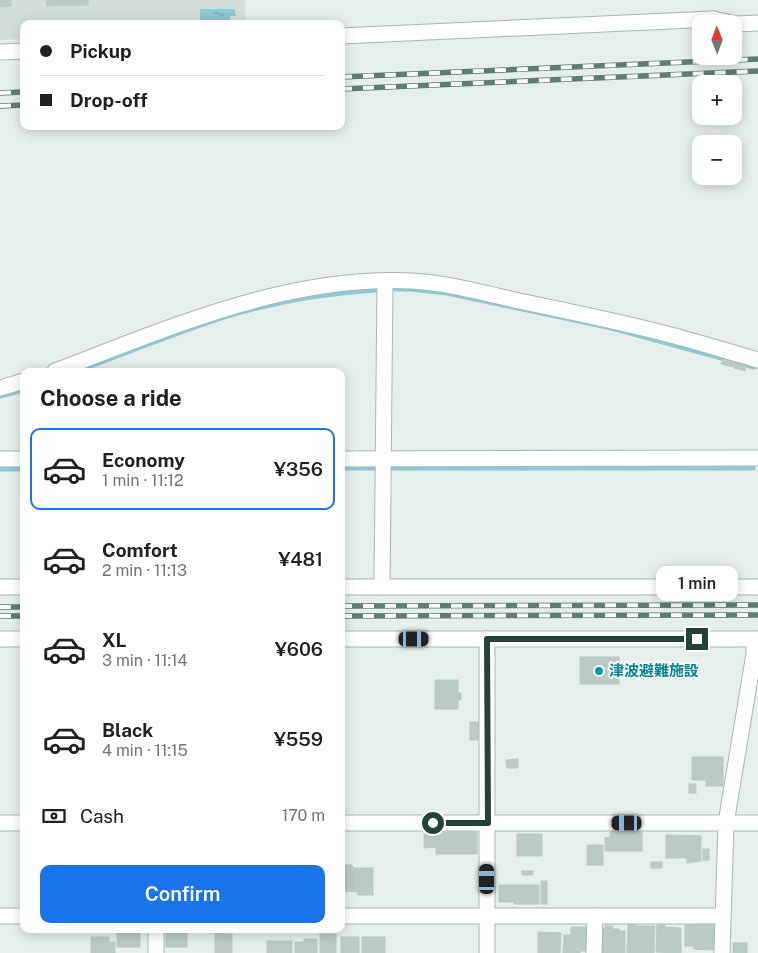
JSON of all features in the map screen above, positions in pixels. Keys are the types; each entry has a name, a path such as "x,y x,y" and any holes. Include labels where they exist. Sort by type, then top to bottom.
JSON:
{"street":[{"path":"345,36 713,19 737,24 758,23"},
{"path":"0,52 20,51"},
{"path":"63,368 190,320 256,300 323,287 385,282 429,283 458,288 614,321 758,360"},
{"path":"382,587 385,282"},
{"path":"0,388 20,382"},
{"path":"345,459 758,458"},
{"path":"0,459 20,459"},
{"path":"0,587 20,587"},
{"path":"345,587 758,587"},
{"path":"0,639 20,639"},
{"path":"345,639 756,639 726,823 722,953"},
{"path":"487,639 487,953"},
{"path":"0,823 20,823"},
{"path":"345,823 758,823"},
{"path":"0,916 20,916"},
{"path":"345,916 722,916"},
{"path":"594,953 595,916"},
{"path":"156,933 156,953"}],"shaded area":[{"path":"0,0 245,0 246,20 20,20 20,39 0,40"}],"water":[{"path":"200,9 235,9 236,16 230,16 230,20 200,20"}],"building":[{"path":"0,0 11,0 11,6 0,7"},
{"path":"47,0 88,0 88,5 47,6"},
{"path":"723,359 734,362 733,367 721,364"},
{"path":"736,362 747,365 745,371 734,368"},
{"name":"津波避難施設","path":"580,657 619,657 619,684 580,684"},
{"path":"435,680 458,680 458,693 461,693 461,700 458,700 458,709 435,709"},
{"path":"470,722 480,722 480,740 470,740"},
{"path":"692,757 723,757 723,786 706,786 706,780 692,780"},
{"path":"518,759 518,768 507,768 506,760"},
{"path":"689,784 696,784 696,793 689,793"},
{"path":"424,832 436,832 436,847 424,848"},
{"path":"436,832 477,832 477,854 436,854"},
{"path":"610,832 642,832 642,851 605,851 605,838 610,837"},
{"path":"517,834 542,834 542,856 517,856"},
{"path":"666,835 701,836 701,861 687,863 687,858 666,858"},
{"path":"587,845 603,845 603,865 587,865"},
{"path":"703,849 709,849 709,860 703,860"},
{"path":"651,862 662,862 662,868 651,868"},
{"path":"345,865 352,865 353,868 373,868 373,895 358,895 358,892 345,891"},
{"path":"522,871 533,871 533,875 522,875"},
{"path":"541,881 547,881 547,904 541,904"},
{"path":"499,885 539,885 539,904 499,902"},
{"path":"628,923 636,923 636,926 655,926 654,953 627,953"},
{"path":"685,923 714,924 713,950 694,949 694,946 685,946"},
{"path":"657,925 681,928 681,953 656,952"},
{"path":"605,926 613,926 613,929 625,931 625,953 601,953 601,928 605,929"},
{"path":"571,927 589,927 588,951 563,953 564,935 571,935"},
{"path":"538,932 561,933 560,953 538,953"},
{"path":"117,933 140,933 140,947 117,947"},
{"path":"166,933 187,933 187,947 166,947"},
{"path":"215,933 232,934 232,953 215,953"},
{"path":"320,934 336,934 336,953 320,953"},
{"path":"91,937 109,937 109,942 115,942 115,953 91,953"},
{"path":"341,937 359,937 359,953 341,953"},
{"path":"362,937 385,937 385,953 362,953"},
{"path":"304,939 317,939 317,953 295,953 295,942 304,942"},
{"path":"267,941 292,941 292,953 267,953"},
{"path":"733,943 747,943 747,953 733,953"}],"waterway":[{"path":"393,289 447,293 612,328 754,367"},
{"path":"85,368 224,317 261,307 338,293 377,290"},
{"path":"0,396 20,391"},
{"path":"345,468 376,468"},
{"path":"392,468 753,468"},
{"path":"0,469 20,469"}],"railway":[{"path":"345,77 758,59"},
{"path":"345,89 758,71"},
{"path":"0,93 20,92"},
{"path":"0,106 20,105"},
{"path":"345,606 758,605"},
{"path":"0,607 20,607"},
{"path":"345,616 758,615"},
{"path":"0,616 20,616"}],"place":[{"name":"津波避難施設","path":"599,671"}],"route":[{"path":"433,823 488,823 487,639 697,639"}]}
